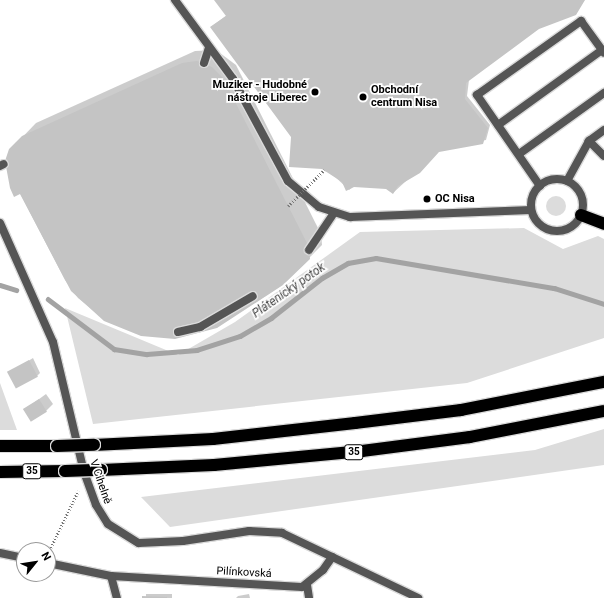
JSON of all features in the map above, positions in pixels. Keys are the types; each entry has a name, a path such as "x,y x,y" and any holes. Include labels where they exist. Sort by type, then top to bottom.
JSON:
{"highway":[{"path":"581,215 604,224"},
{"path":"577,388 604,378"},
{"path":"0,446 94,445 213,439 462,410 604,382"},
{"name":"35","path":"0,472 102,470 214,465 362,451 470,437 604,411"}],"street":[{"path":"175,0 233,79 288,181 304,197 334,213 350,217 531,210"},
{"path":"498,125 603,51 582,21 477,96 540,186"},
{"path":"204,63 209,48"},
{"path":"519,154 604,93"},
{"path":"567,181 589,141 604,130"},
{"path":"589,141 604,156"},
{"path":"553,180 567,181 581,196 581,215 570,228 554,231 539,224 531,210 534,192 540,186 553,180"},
{"path":"309,250 334,213"},
{"name":"V Cihelně","path":"0,223 52,342 88,484 96,505 108,524 138,543 183,541 249,531 282,533 332,557"},
{"path":"178,332 200,327 253,296"},
{"path":"0,553 16,556"},
{"path":"310,598 307,585 332,557 418,598"},
{"name":"Pilínkovská","path":"56,565 111,576 307,585"},
{"path":"111,576 117,598"}],"path":[{"path":"288,206 324,170"},
{"path":"54,542 78,491 88,484"}],"shaded area":[{"path":"556,196 563,199 566,206 563,213 556,216 549,213 546,206 549,199"},
{"path":"524,228 563,249 598,236 604,239 604,338 467,383 93,424 65,308 178,355 235,322 360,232"},
{"path":"0,383 17,430 0,430"},
{"path":"604,429 604,465 170,527 141,497 535,450"}],"building":[{"name":"Obchodní centrum Nisa","path":"214,0 585,0 576,15 539,29 466,83 465,99 488,128 483,144 439,152 420,173 398,186 393,194 386,189 354,187 346,191 342,182 322,169 289,167 291,137 210,27 226,16"},
{"path":"197,61 212,67 223,78 309,247 310,259 283,285 217,328 175,339 141,336 104,321 71,291 20,194 14,197 10,188 5,161 9,149 22,136 182,63"},
{"path":"29,360 38,377 16,389 7,372"},
{"path":"39,399 47,412 31,422 23,409"},
{"path":"142,596 167,597 167,598 142,598"}],"waterway":[{"name":"Plátenický potok","path":"48,299 114,349 147,354 197,350 240,336 271,318 322,278 348,263 376,258 554,288 604,304"},
{"name":"Plátenický potok","path":"0,285 16,290"}],"place":[{"name":"Muziker - Hudobné nástroje Liberec","path":"315,92"},
{"name":"Obchodní centrum Nisa","path":"363,97"},
{"name":"OC Nisa","path":"427,199"}]}
